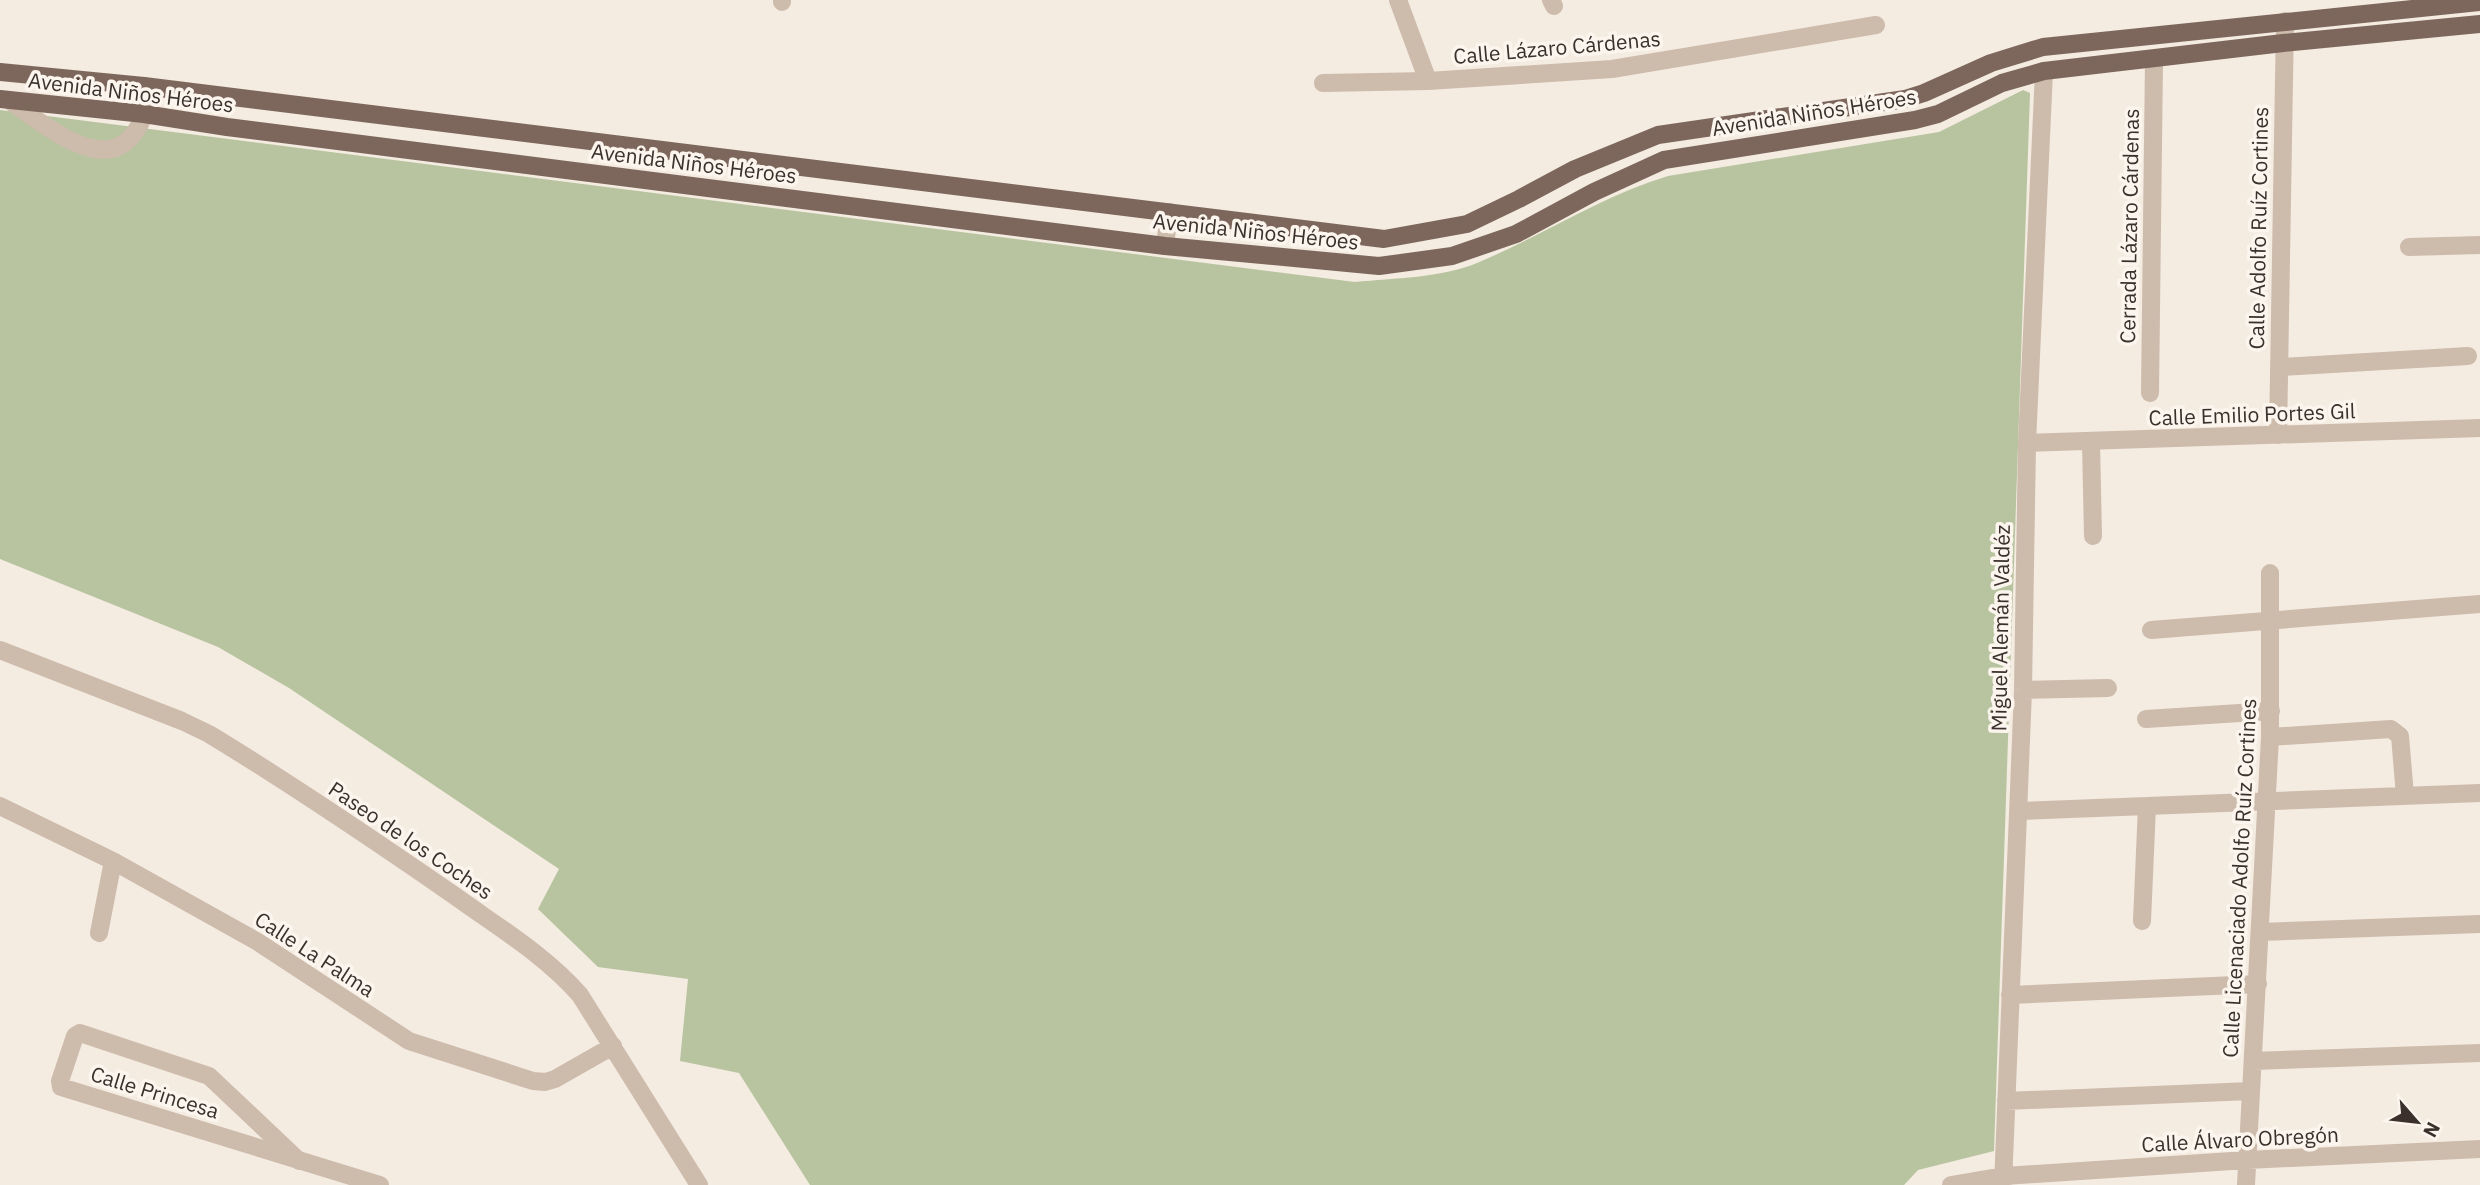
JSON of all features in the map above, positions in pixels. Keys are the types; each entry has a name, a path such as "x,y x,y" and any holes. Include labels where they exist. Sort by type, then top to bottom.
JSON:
{"main road":[{"name":"Avenida Niños Héroes","path":"0,72 144,86 1384,239 1467,224 1575,169 1658,135 1905,99 1991,63 2043,47 2480,2"},
{"name":"Avenida Niños Héroes","path":"5,100 144,114 227,127 1165,246 1379,266 1452,256 1516,234 1594,192 1664,160 1916,120 1938,114 2002,83 2044,71 2283,43 2480,24"}],"street":[{"path":"1398,0 1429,81"},
{"name":"Calle Adolfo Ruíz Cortines","path":"2278,435 2285,21"},
{"name":"Calle Lázaro Cárdenas","path":"1323,83 1429,81 1612,69 1876,25"},
{"name":"Cerrada Lázaro Cárdenas","path":"2150,393 2154,60"},
{"name":"Miguel Alemán Valdéz","path":"2004,1180 2023,691 2026,443 2044,71"},
{"path":"5,100 64,138 106,151 124,145 139,128 144,114 144,86"},
{"path":"1165,246 1169,212"},
{"path":"2410,247 2480,245"},
{"path":"2280,367 2468,356"},
{"name":"Calle Emilio Portes Gil","path":"2026,443 2091,443 2480,428"},
{"path":"2091,443 2093,536"},
{"name":"Calle Licenaciado Adolfo Ruíz Cortines","path":"2246,1185 2270,737 2270,573"},
{"path":"2151,630 2480,604"},
{"name":"Paseo de los Coches","path":"0,650 182,721 235,749 421,873 561,973 580,995 699,1185"},
{"path":"2023,691 2108,688"},
{"path":"2147,719 2271,711"},
{"path":"2270,737 2391,729 2400,736 2406,796"},
{"path":"2019,811 2480,793"},
{"name":"Calle La Palma","path":"0,806 113,861 258,942 409,1041 533,1081 545,1082 613,1046"},
{"path":"2142,921 2147,806"},
{"path":"99,933 113,861"},
{"path":"2260,932 2480,924"},
{"path":"2010,996 2258,984"},
{"name":"Calle Princesa","path":"299,1161 209,1076 80,1034 75,1036 60,1081 61,1087 299,1161 380,1185"},
{"path":"2253,1061 2480,1053"},
{"path":"2006,1101 2251,1091"},
{"name":"Calle Álvaro Obregón","path":"1951,1185 2247,1160 2480,1149"}],"green space":[{"path":"2023,90 2030,93 1994,1151 1918,1170 1904,1185 810,1185 739,1073 680,1061 688,979 598,967 538,909 559,869 289,688 218,647 0,559 0,110 1355,282 1417,277 1463,268 1619,194 1668,176 1939,132"}]}
